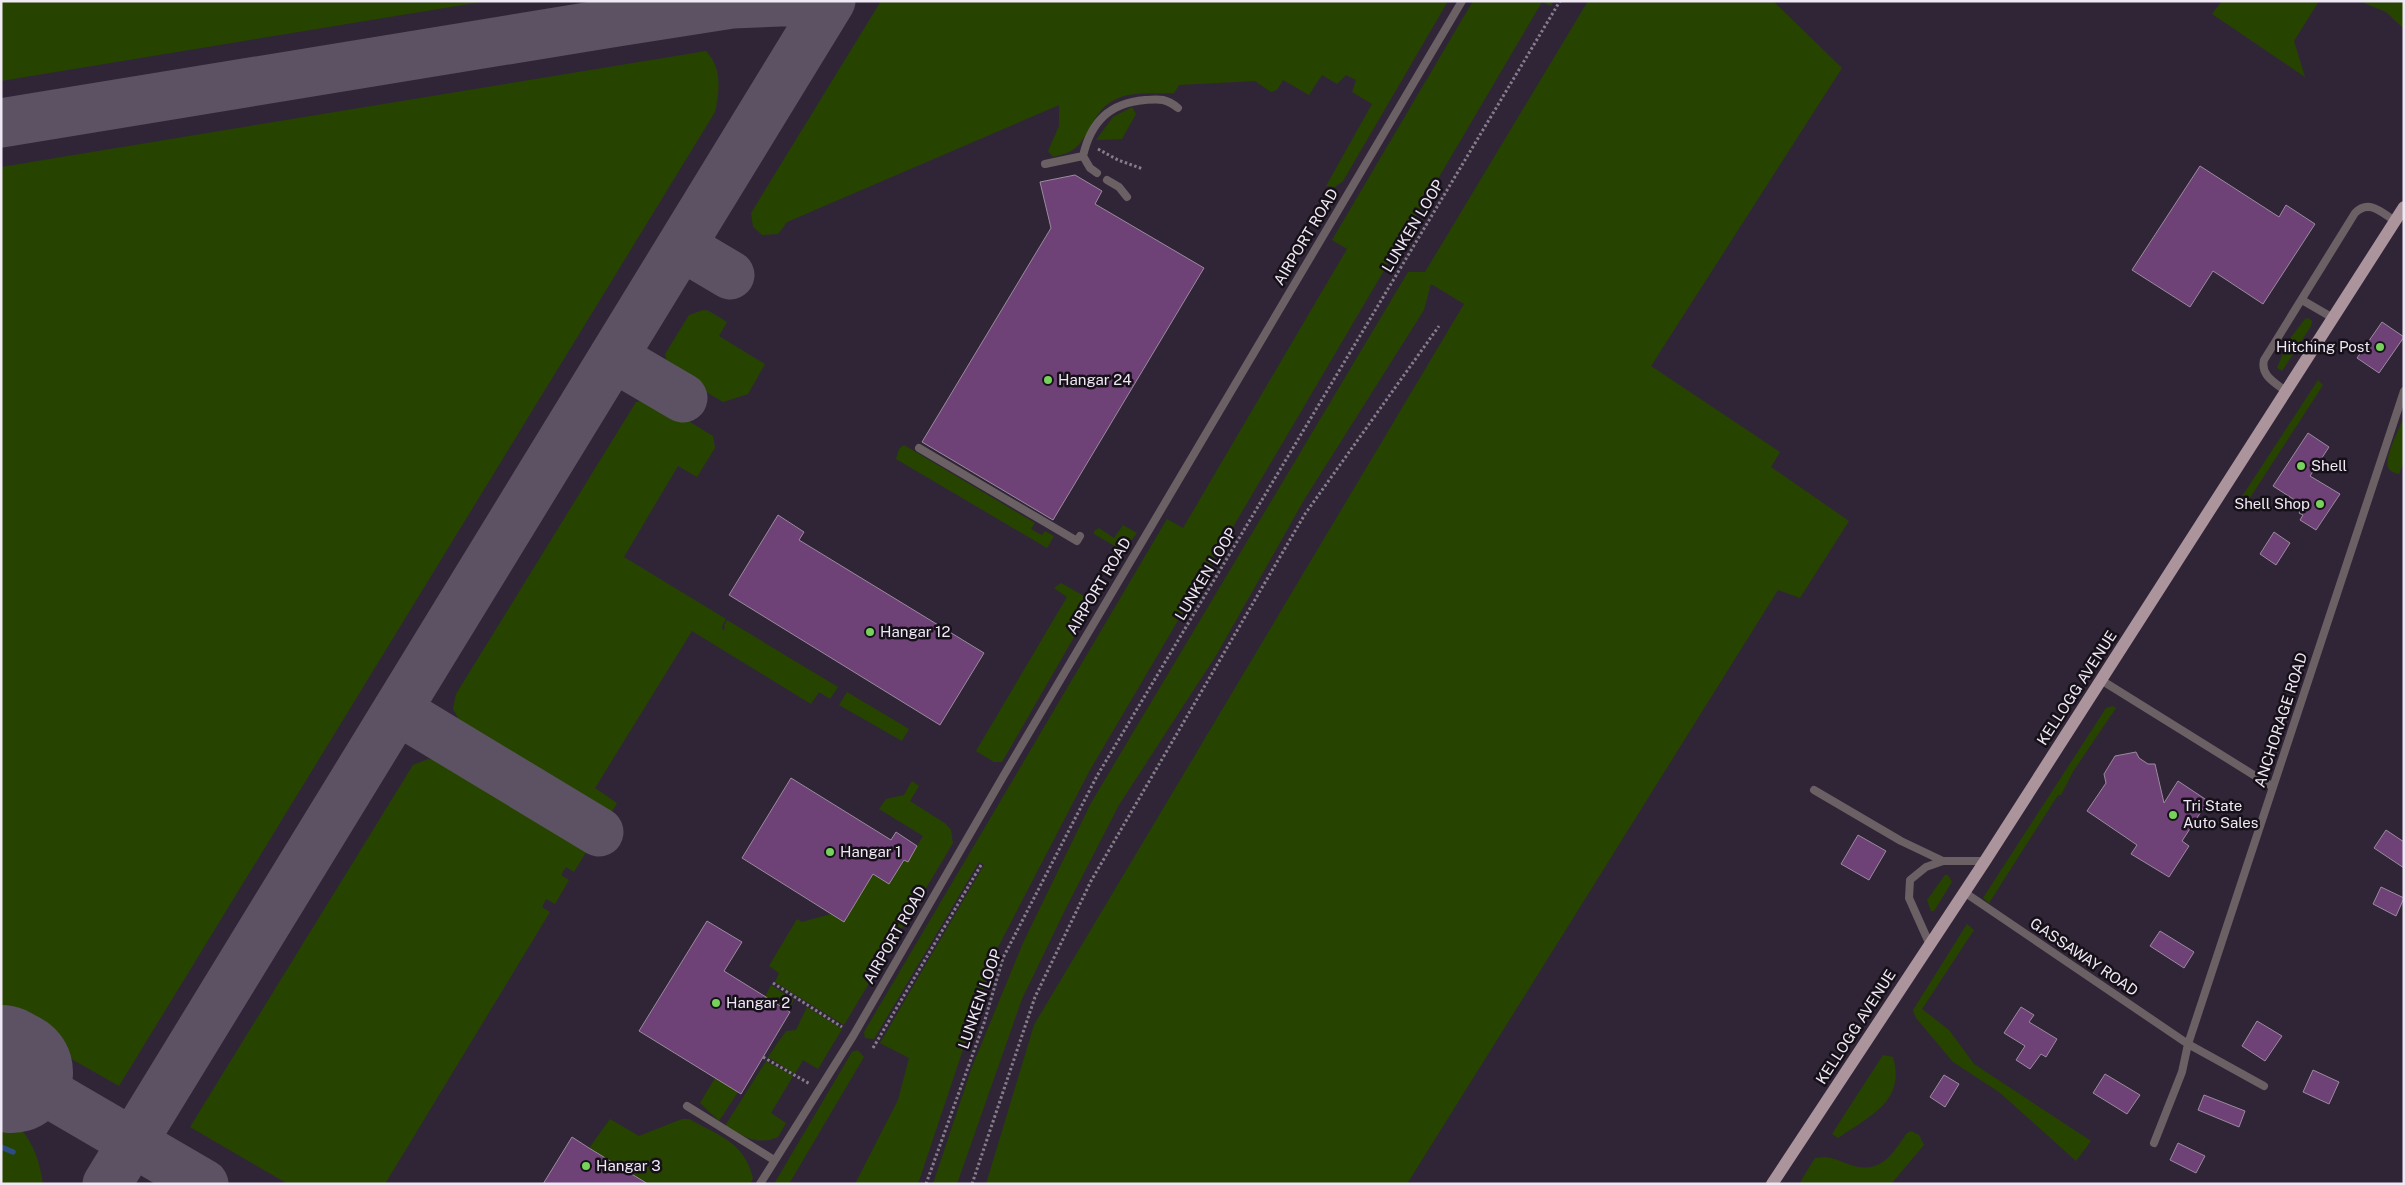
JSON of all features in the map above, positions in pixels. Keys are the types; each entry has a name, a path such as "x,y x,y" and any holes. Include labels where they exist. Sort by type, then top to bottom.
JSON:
{"main road":[{"name":"KELLOGG AVENUE","path":"1772,1184 1985,861 2404,207"}],"lane":[{"name":"AIRPORT ROAD","path":"760,1184 853,1036 1004,775 1462,1"},
{"path":"1097,173 1090,168 1083,156 1087,142 1103,116 1115,106 1127,102 1160,99 1168,100 1178,108"},
{"path":"1045,164 1083,156"},
{"path":"1107,180 1119,187 1127,197"},
{"path":"2287,392 2264,374 2264,360 2355,213 2362,207 2370,206 2395,221"},
{"path":"2302,300 2333,318"},
{"name":"ANCHORAGE ROAD","path":"2154,1143 2182,1072 2188,1044 2404,391"},
{"path":"919,448 1077,541 1080,536"},
{"path":"2101,680 2273,787"},
{"path":"1814,790 1901,841 1943,861"},
{"path":"1930,945 1909,898 1910,880 1926,867 1943,861 1985,861"},
{"name":"GASSAWAY ROAD","path":"1964,892 2188,1044 2264,1086"},
{"path":"687,1106 774,1160"}],"path":[{"name":"LUNKEN LOOP","path":"926,1184 984,1023 1004,958 1097,776 1560,1"},
{"path":"1087,142 1118,160 1143,169"},
{"path":"972,1184 1035,997 1091,880 1305,514 1439,326"},
{"path":"873,1048 981,865"},
{"path":"773,983 842,1027"},
{"path":"763,1057 795,1076"}],"green space":[{"path":"1,1 487,1 1,81"},
{"path":"881,1 1448,1 1343,181 1335,187 1326,186 1372,104 1352,92 1356,80 1346,75 1337,84 1322,75 1309,95 1283,80 1277,90 1271,92 1255,81 1179,85 1174,93 1136,94 1113,100 1099,112 1081,142 1064,154 1053,157 1048,151 1059,126 1059,105 787,222 778,234 762,235 753,227 751,213"},
{"path":"1473,1 1554,1 1551,6 1542,2 1090,770 996,951 918,1184 855,1184 898,1100 909,1058 880,1043 984,865 979,862 874,1039 865,1038 864,1032 1167,519 1183,528 1347,249 1332,240"},
{"path":"1588,1 1773,1 1842,68 1651,366 1780,452 1771,467 1849,521 1800,598 1778,590 1407,1184 986,1184 1034,1025 1464,304 1431,284 1424,310 1304,500 1217,654 1119,805 1022,999 957,1184 933,1184 972,1067 1023,943 1091,803 1408,272 1425,272"},
{"path":"2222,1 2319,1 2294,41 2305,77 2212,14"},
{"path":"2359,1 2404,1 2404,29 2386,12"},
{"path":"706,51 717,72 719,88 715,112 119,1086 1,1019 1,167"},
{"path":"1132,107 1136,114 1122,139 1096,140 1113,117"},
{"path":"703,310 709,311 727,322 719,336 765,364 748,394 723,402 669,370 665,354 689,315"},
{"path":"2308,318 2312,321 2311,326 2282,371 2277,368 2288,341 2305,319"},
{"path":"2318,380 2323,385 2246,504 2243,504 2241,498"},
{"path":"652,399 713,436 715,448 697,477 678,466 624,557 726,619 722,626 723,630 727,620 838,687 830,699 819,692 811,704 692,631 595,788 617,803 610,815 463,727 453,709 456,694 636,402"},
{"path":"2404,417 2404,462 2399,474 2392,472 2387,465 2392,444"},
{"path":"904,445 1035,523 1031,529 1042,535 1045,531 1054,536 1047,548 896,459 899,449"},
{"path":"1123,525 1137,533 1130,542 1118,548 1094,534 1094,531 1099,528 1114,538"},
{"path":"1061,583 1084,596 1089,611 1002,762 994,762 976,751 1067,597 1054,588"},
{"path":"847,692 909,729 902,741 839,705"},
{"path":"2113,706 2116,708 1989,903 1983,898 2106,708"},
{"path":"428,759 443,761 588,849 574,872 566,867 561,875 569,880 555,904 546,899 542,907 550,912 385,1184 288,1184 190,1127 413,765"},
{"path":"912,781 919,786 910,801 946,824 951,830 953,843 844,1025 775,982 779,973 769,966 797,919 802,922 831,914 844,922 873,874 889,884 904,860 908,861 923,836 879,809 886,799 904,795"},
{"path":"1945,875 1948,875 1952,882 1934,911 1931,911 1927,900"},
{"path":"1967,924 1974,930 1922,1009 1949,1030 1974,1064 2091,1141 2076,1161 1999,1092 1953,1062 1916,1018 1913,1010"},
{"path":"771,985 794,1000 788,1011 765,997"},
{"path":"807,1007 842,1029 818,1069 803,1060 795,1074 768,1057 786,1031 796,1030"},
{"path":"858,1050 864,1057 789,1184 774,1184 852,1052"},
{"path":"1883,1055 1893,1057 1896,1072 1890,1096 1873,1114 1838,1138 1832,1134"},
{"path":"766,1061 793,1076 771,1113 786,1123 778,1137 770,1140 750,1139 725,1126"},
{"path":"715,1078 738,1092 719,1121 700,1103"},
{"path":"1,1113 18,1127 31,1143 39,1163 43,1184 1,1184"},
{"path":"610,1119 639,1136 682,1119 689,1119 729,1141 737,1148 744,1156 753,1178 750,1184 648,1184 589,1148"},
{"path":"1911,1131 1919,1135 1924,1145 1891,1184 1799,1184 1815,1158 1830,1158 1857,1167 1875,1166 1882,1163 1907,1133"}],"building":[{"path":"2200,166 2279,217 2286,205 2315,224 2263,304 2213,271 2190,307 2132,270"},
{"name":"Hangar 24","path":"1075,175 1102,191 1095,204 1204,268 1053,520 922,442 1051,228 1040,182"},
{"name":"Hitching Post","path":"2382,322 2404,337 2379,373 2357,358"},
{"path":"2308,433 2329,447 2310,476 2340,494 2316,530 2300,520 2303,515 2299,513 2304,506 2273,486"},
{"name":"Hangar 12","path":"778,515 804,532 799,540 984,653 940,725 729,595"},
{"path":"2274,532 2290,543 2276,565 2260,554"},
{"name":"Tri State Auto Sales","path":"2136,752 2139,758 2148,764 2155,764 2164,803 2178,781 2208,801 2182,841 2189,846 2169,877 2131,854 2137,845 2087,811 2106,783 2104,774 2115,756"},
{"name":"Hangar 1","path":"791,778 891,840 896,832 917,846 908,862 904,860 889,884 873,874 844,922 742,858"},
{"path":"2386,830 2404,842 2404,868 2374,848"},
{"path":"1858,835 1886,851 1869,880 1841,864"},
{"path":"2381,887 2404,898 2396,916 2373,904"},
{"name":"Hangar 2","path":"707,921 742,942 724,971 790,1012 741,1094 639,1031"},
{"path":"2160,931 2194,952 2184,968 2150,946"},
{"path":"2021,1007 2034,1015 2029,1022 2057,1039 2046,1057 2041,1054 2030,1069 2016,1060 2025,1046 2004,1033"},
{"path":"2257,1021 2282,1036 2265,1061 2242,1046"},
{"path":"2313,1070 2339,1082 2329,1104 2303,1092"},
{"path":"2105,1074 2140,1095 2127,1114 2093,1093"},
{"path":"1944,1075 1959,1084 1945,1107 1930,1097"},
{"path":"2204,1095 2245,1111 2239,1127 2198,1110"},
{"name":"Hangar 3","path":"572,1137 589,1148 648,1184 543,1184"},
{"path":"2178,1143 2205,1156 2196,1173 2170,1160"}],"waterway":[{"path":"1,1147 13,1152"}],"taxiway":[{"path":"1,123 732,4 806,1"},
{"path":"107,1184 831,1"},
{"path":"681,246 730,275"},
{"path":"613,357 683,398"},
{"path":"397,710 599,832"},
{"path":"12,1072 204,1184"}],"runway":[{"path":"1,1066 12,1072"}],"place":[{"name":"Hitching Post","path":"2380,347"},
{"name":"Hangar 24","path":"1048,380"},
{"name":"Shell","path":"2301,466"},
{"name":"Shell Shop","path":"2320,504"},
{"name":"Hangar 12","path":"870,632"},
{"name":"Tri State Auto Sales","path":"2173,815"},
{"name":"Hangar 1","path":"830,852"},
{"name":"Hangar 2","path":"716,1003"},
{"name":"Hangar 3","path":"586,1166"}]}
